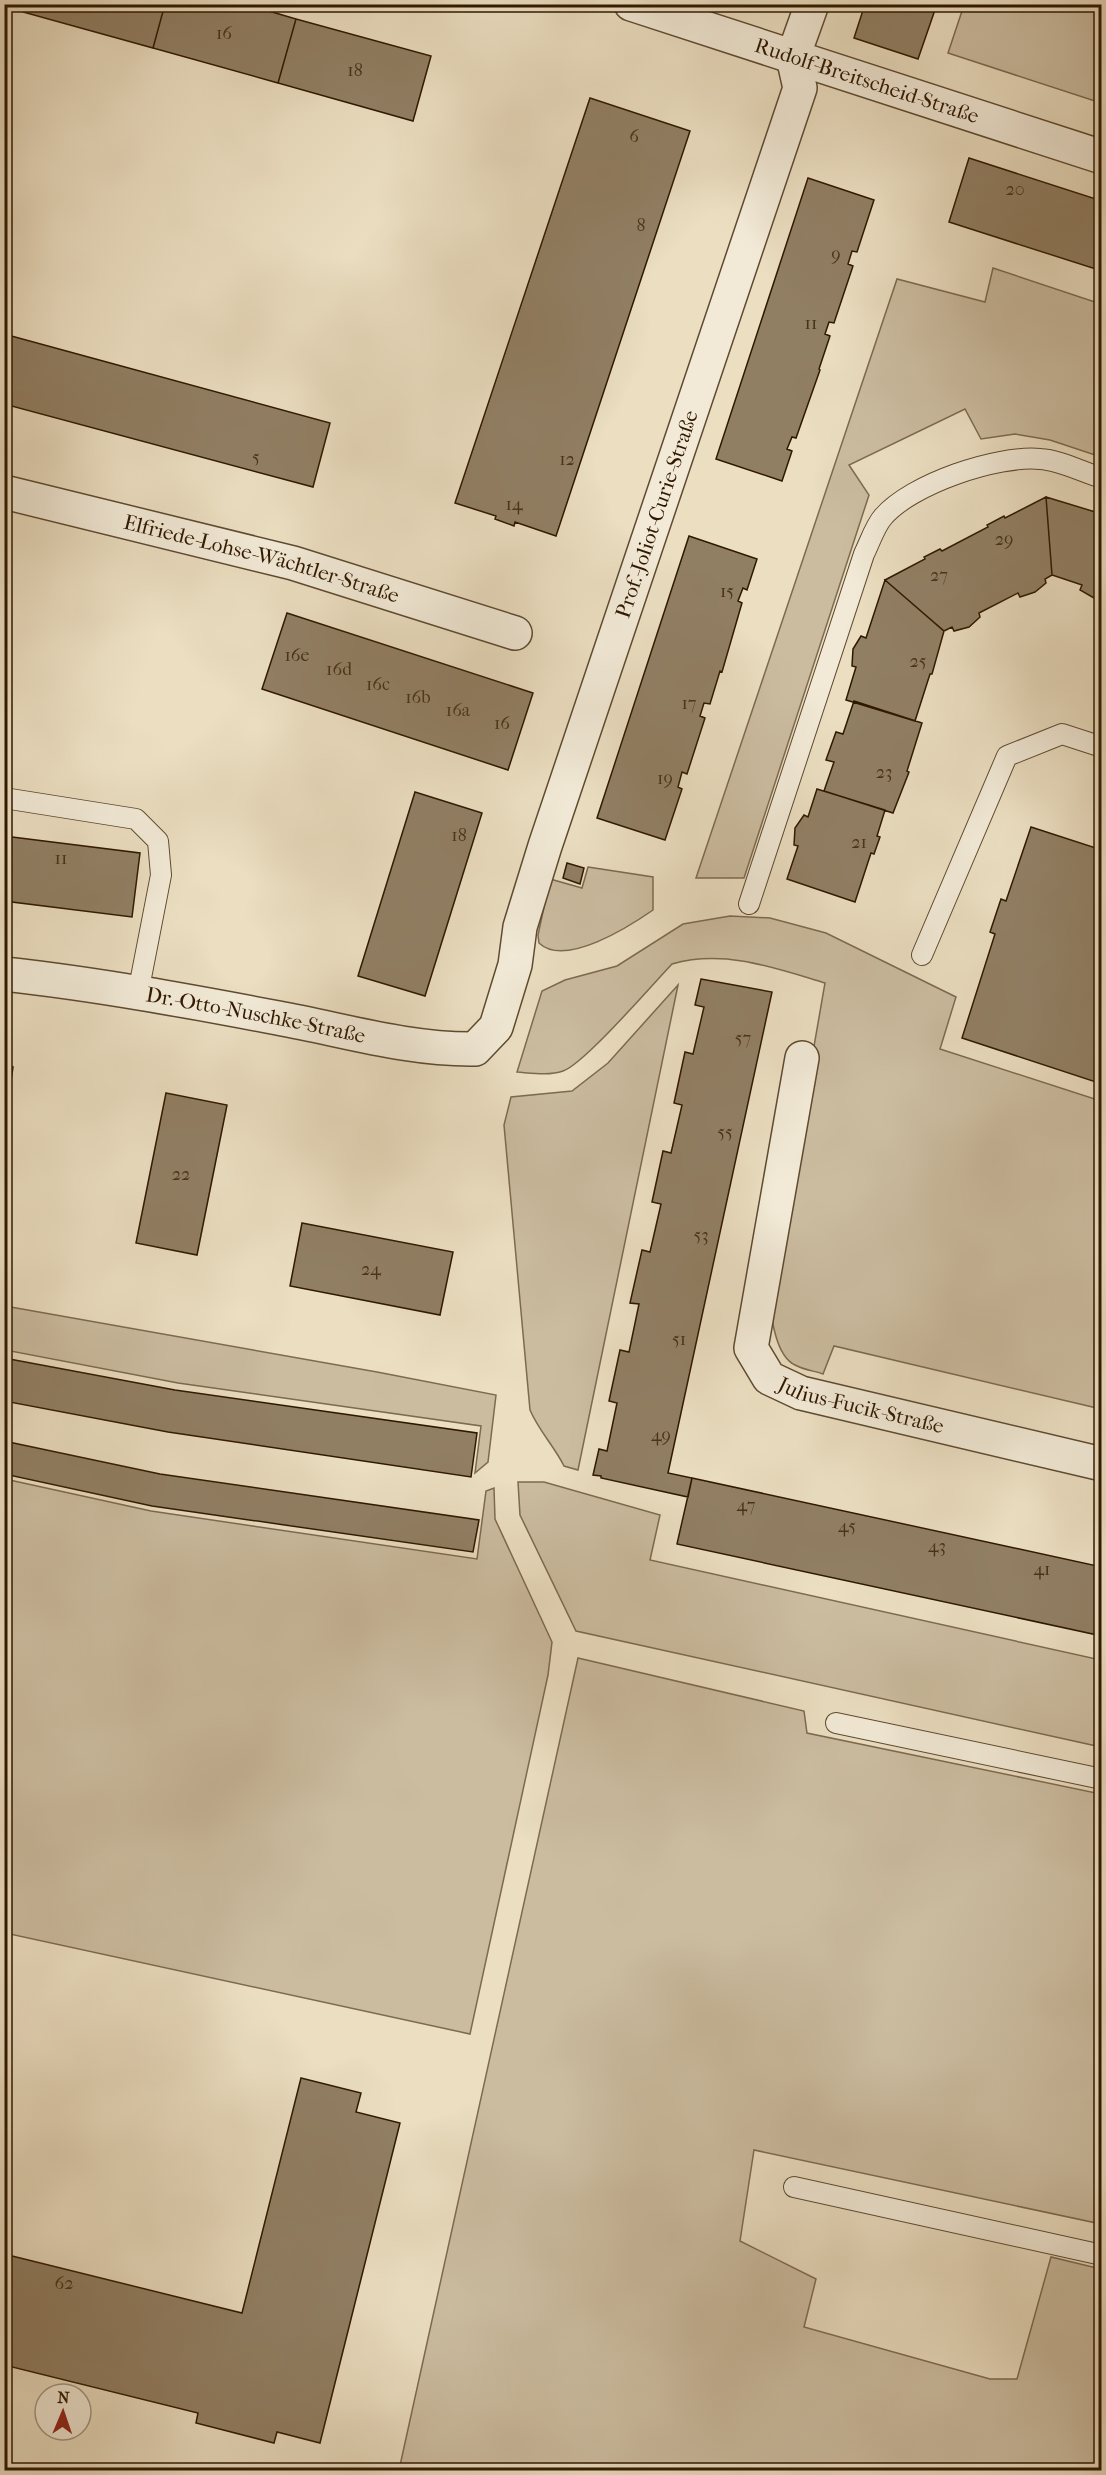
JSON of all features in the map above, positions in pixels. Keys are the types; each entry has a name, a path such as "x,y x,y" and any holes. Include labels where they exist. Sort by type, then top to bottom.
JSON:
{"street":[{"name":"Rudolf-Breitscheid-Straße","path":"631,4 1101,157"},
{"name":"Prof.-Joliot-Curie-Straße","path":"496,1027 515,965 520,927 544,846 800,88 794,57 812,4"},
{"name":"Elfriede-Lohse-Wächtler-Straße","path":"4,492 293,563 515,633"},
{"name":"Dr.-Otto-Nuschke-Straße","path":"4,974 70,981 138,993 279,1018 417,1047 475,1049 496,1027"},
{"name":"Julius-Fucik-Straße","path":"802,1058 751,1348 769,1378 801,1393 1101,1464"}],"lane":[{"path":"748,904 864,554 882,517 912,493 975,468 1013,459 1042,459 1101,478"},
{"path":"922,955 1007,756 1062,734 1101,747"},
{"path":"4,798 136,819 158,841 161,875 138,993"},
{"path":"836,1723 1101,1779"},
{"path":"794,2187 1101,2255"}],"shaded area":[{"path":"964,5 1101,5 1101,103 948,53"},
{"path":"993,268 1101,304 1101,457 1050,440 1015,434 981,439 965,409 849,465 869,495 744,878 696,878 897,279 985,302"},
{"path":"588,867 653,877 653,910 614,934 580,948 565,951 550,949 539,943 538,935 550,879 582,888"},
{"path":"730,916 770,918 826,933 956,997 940,1049 1101,1101 1101,1409 834,1346 823,1374 795,1365 783,1354 773,1326 770,1299 825,983 768,966 730,959 691,960 672,964 601,1040 573,1065 563,1071 552,1073 517,1072 542,991 565,980 617,966 683,924"},
{"path":"678,985 578,1470 564,1466 530,1410 504,1125 511,1097 572,1091 608,1063"},
{"path":"5,1306 496,1395 488,1462 475,1473 481,1426 178,1383 5,1350"},
{"path":"5,1479 151,1511 477,1559 486,1491 494,1488 495,1519 552,1642 548,1675 470,2034 5,1933"},
{"path":"518,1482 544,1482 660,1515 650,1560 1101,1660 1101,1747 576,1631 520,1515"},
{"path":"578,1658 804,1711 807,1733 1101,1794 1101,2224 754,2150 740,2241 816,2279 804,2327 990,2379 1017,2379 1051,2257 1101,2269 1101,2470 399,2470"}],"building":[{"path":"25,4 165,4 153,48 23,12"},
{"path":"165,4 245,4 296,19 278,83 153,48"},
{"path":"865,4 937,4 918,59 854,38"},
{"path":"296,19 431,56 413,121 278,83"},
{"path":"590,98 690,131 556,536 515,522 514,526 495,519 496,516 455,503"},
{"path":"969,158 1102,201 1102,271 949,222"},
{"path":"808,178 874,200 857,252 852,251 848,264 853,266 834,323 829,322 825,334 830,336 820,370 796,438 792,437 787,449 792,451 782,481 716,459"},
{"path":"4,334 330,423 313,487 4,404"},
{"path":"1046,497 1052,575 1045,579 1046,583 1035,592 1020,597 1018,593 979,613 980,617 969,627 954,631 952,627 944,631 885,580 925,559 924,557 940,549 942,551 1004,516 1005,518"},
{"path":"1046,497 1102,514 1102,599 1094,598 1080,590 1082,585 1052,575"},
{"path":"689,536 757,559 747,590 743,588 738,601 742,603 722,672 720,671 710,704 704,703 700,716 705,718 687,774 682,772 678,787 682,789 665,840 597,818"},
{"path":"885,580 944,631 915,721 846,700 856,667 852,666 853,649 861,636 866,638"},
{"path":"287,613 533,693 508,770 262,689"},
{"path":"854,701 922,723 907,771 909,772 893,813 824,791 834,762 826,760 836,732 843,734"},
{"path":"817,789 885,810 877,836 880,837 874,854 871,853 855,902 787,879 798,846 794,845 795,828 804,815 808,817"},
{"path":"415,792 482,813 425,996 358,976"},
{"path":"1031,827 1102,850 1102,1084 962,1038 995,934 990,932 1001,899 1006,901"},
{"path":"4,836 140,853 132,917 4,901"},
{"path":"567,863 584,868 580,884 563,878"},
{"path":"701,979 772,992 668,1473 692,1478 688,1497 593,1475 599,1449 607,1451 617,1403 609,1401 620,1350 629,1352 639,1304 630,1303 642,1250 650,1252 661,1204 652,1202 663,1151 671,1153 682,1105 674,1103 685,1052 693,1054 704,1007 695,1005"},
{"path":"4,1066 13,1067 4,1131"},
{"path":"166,1093 227,1105 197,1255 136,1243"},
{"path":"302,1223 453,1252 440,1315 290,1286"},
{"path":"4,1358 175,1390 477,1433 471,1477 168,1432 4,1401"},
{"path":"4,1441 160,1474 479,1520 473,1552 152,1506 4,1474"},
{"path":"692,1478 1102,1567 1102,1636 677,1544"},
{"path":"301,2078 361,2093 356,2112 400,2123 320,2443 277,2432 274,2443 196,2423 198,2413 93,2387 93,2382 73,2382 4,2365 4,2254 242,2313"}]}
